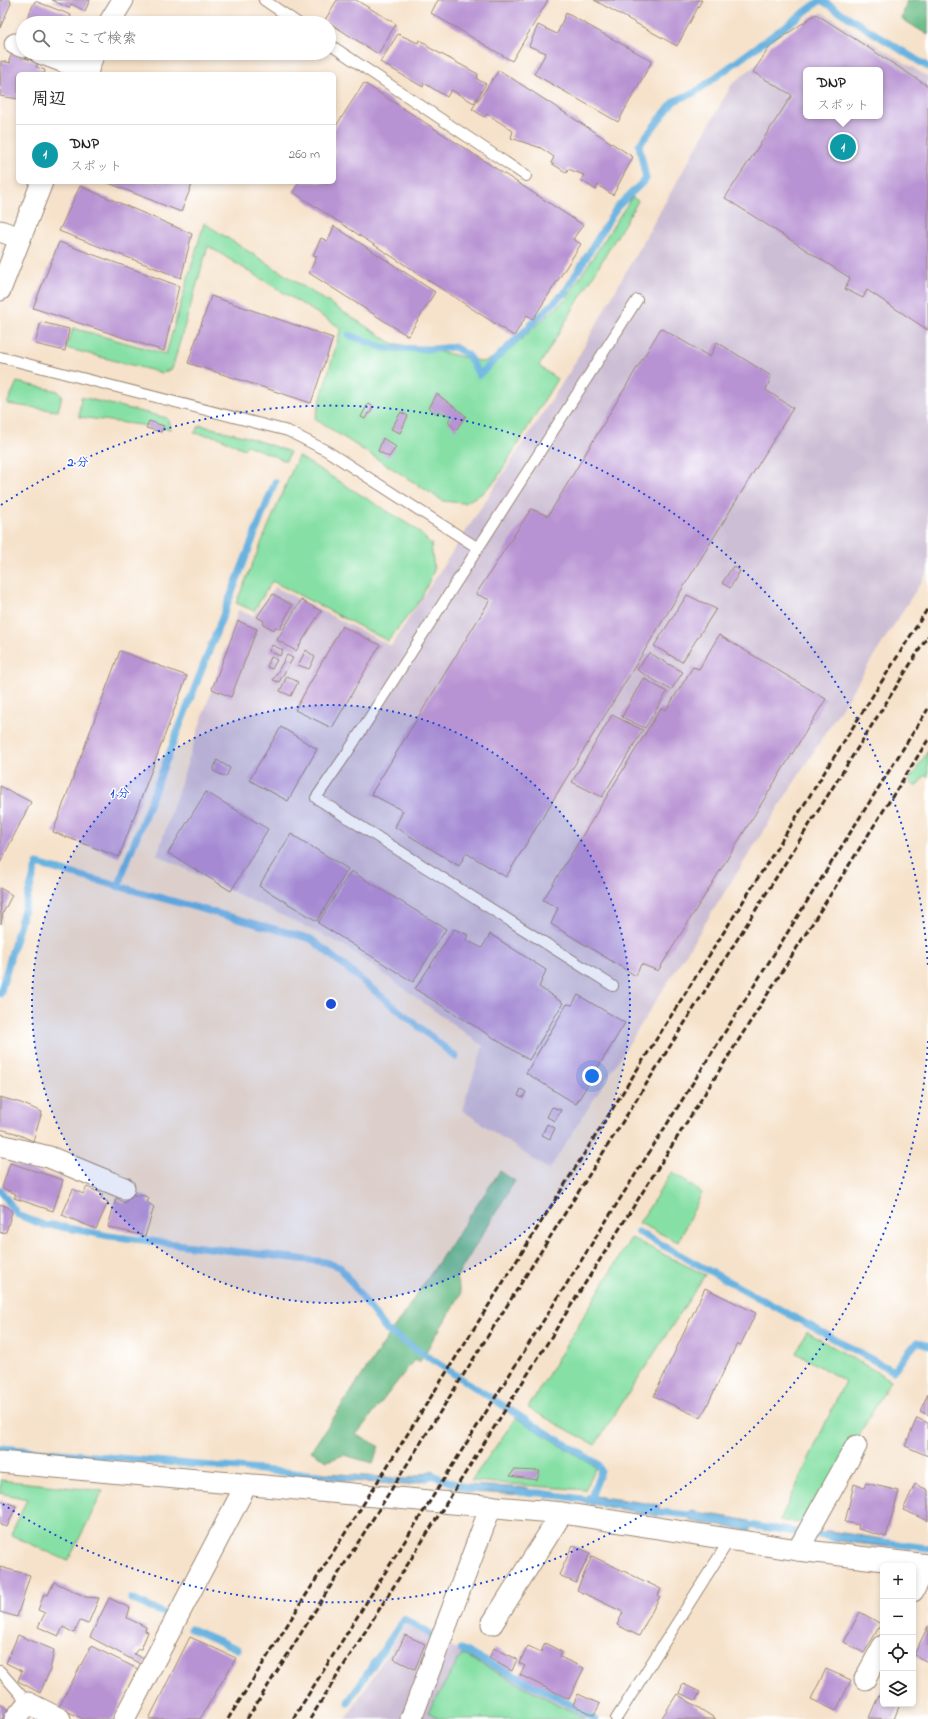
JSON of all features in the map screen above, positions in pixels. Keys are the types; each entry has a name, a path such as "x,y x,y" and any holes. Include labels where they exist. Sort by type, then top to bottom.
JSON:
{"street":[{"path":"113,16 123,0"},
{"path":"66,60 89,66"},
{"path":"0,290 41,184"},
{"path":"0,231 20,238"},
{"path":"0,1145 49,1157 124,1188"},
{"path":"798,1550 856,1446"},
{"path":"0,1462 246,1485 339,1492 446,1504 491,1506 562,1513 798,1550 927,1565 916,1585"},
{"path":"124,1719 246,1485"},
{"path":"411,1719 491,1506"},
{"path":"492,1624 562,1513"},
{"path":"865,1680 880,1652"},
{"path":"15,1719 28,1703 60,1719"}],"lane":[{"path":"264,0 288,16"},
{"path":"336,49 526,176"},
{"path":"613,986 316,798 347,753 637,300"},
{"path":"0,357 288,431 327,451 478,548"},
{"path":"616,1719 730,1539"},
{"path":"0,1671 28,1703"}],"shaded area":[{"path":"822,12 928,77 928,571 549,1170 462,1110 483,1046 345,946 157,855 238,610 253,616 275,587 391,646 570,371 732,84"},
{"path":"406,1624 538,1691 588,1719 346,1719"}],"green space":[{"path":"907,0 928,0 928,35 902,19"},
{"path":"632,197 638,201 539,366 557,379 496,480 481,494 464,503 443,501 315,419 341,328 208,246 172,369 162,373 66,348 73,328 166,354 204,223 392,343 451,354 483,362 506,353 566,299"},
{"path":"17,382 58,391 62,396 58,411 7,404"},
{"path":"81,397 167,418 171,429 79,417"},
{"path":"200,425 247,437 290,452 286,461 247,445 244,449 218,437 194,433"},
{"path":"298,456 416,529 431,544 434,570 421,599 388,641 272,581 254,611 236,603"},
{"path":"928,751 928,777 925,775 916,787 909,781"},
{"path":"500,1171 515,1181 456,1278 461,1294 419,1363 414,1360 356,1435 379,1446 373,1463 344,1455 327,1461 311,1451"},
{"path":"672,1172 702,1193 678,1242 639,1223"},
{"path":"631,1238 705,1275 595,1445 528,1408"},
{"path":"807,1332 891,1380 808,1522 780,1521 845,1381 796,1353"},
{"path":"516,1418 596,1467 585,1490 471,1481"},
{"path":"0,1480 103,1491 68,1561 11,1535 27,1499 0,1493"},
{"path":"462,1654 585,1719 440,1719 428,1712"}],"water":[{"path":"433,1470 434,1478 407,1485 310,1478 311,1472 407,1479"},
{"path":"467,1485 528,1488 529,1495 467,1492"},
{"path":"587,1495 659,1505 658,1516 586,1503"},
{"path":"691,1511 750,1521 750,1531 690,1521"},
{"path":"829,1531 890,1540 889,1547 822,1539 825,1532"}],"building":[{"path":"0,0 10,0 11,3 0,28"},
{"path":"52,0 90,0 85,11 71,4 69,8"},
{"path":"337,0 356,0 396,24 378,54 336,27 336,16 327,16"},
{"path":"438,0 548,0 512,61 431,13"},
{"path":"594,0 702,0 677,46"},
{"path":"35,1 71,15 71,16 28,16"},
{"path":"566,13 652,61 618,122 534,74 546,53 529,46 538,25 557,34"},
{"path":"816,14 928,86 928,330 867,290 863,298 845,289 850,278 725,198 792,95 753,72 771,45"},
{"path":"398,34 418,43 419,40 427,44 428,47 478,74 477,79 486,84 474,103 451,90 447,97 424,83 423,87 380,62"},
{"path":"12,53 16,55 16,60 30,60 38,63 36,67 45,70 44,72 16,72 16,99 0,96 1,61 11,63 9,61"},
{"path":"499,70 633,157 613,195 598,185 596,190 581,180 584,175 568,169 567,173 551,163 554,157 541,148 511,138 513,131 487,114 484,117 472,109"},
{"path":"364,83 583,225 573,239 581,244 533,319 527,315 514,336 293,192 298,184 336,184 336,126"},
{"path":"111,184 192,184 181,212"},
{"path":"80,186 192,234 181,278 59,231"},
{"path":"334,226 435,292 408,336 309,273 317,256 313,255 321,238 328,241"},
{"path":"59,242 179,286 164,351 33,308"},
{"path":"211,296 333,338 311,403 188,363"},
{"path":"41,322 69,329 65,351 35,344"},
{"path":"661,328 710,357 717,342 771,376 766,390 793,408 506,877 466,853 459,866 395,827 403,811 371,794 490,600 476,594 531,509 548,516"},
{"path":"437,394 466,416 456,430 448,422 451,416 438,411 437,414 429,408"},
{"path":"368,404 373,406 370,414 368,413 365,419 361,417"},
{"path":"401,412 408,416 400,433 391,429"},
{"path":"149,421 164,426 161,432 146,428"},
{"path":"383,438 396,447 389,457 378,451"},
{"path":"733,566 740,571 730,588 722,583"},
{"path":"273,594 292,605 280,629 275,627 274,630 263,624 264,621 257,617"},
{"path":"687,595 716,609 682,662 654,646"},
{"path":"301,600 321,611 296,651 277,640"},
{"path":"238,621 257,629 231,697 212,689"},
{"path":"342,626 380,645 332,728 295,710"},
{"path":"719,635 826,699 658,971 641,964 636,976 551,924 558,908 543,900 661,708 666,710 693,667 699,669"},
{"path":"272,645 283,650 280,656 269,651"},
{"path":"306,650 315,657 309,669 298,665"},
{"path":"120,651 187,676 119,857 53,832"},
{"path":"649,653 683,672 671,690 637,670"},
{"path":"287,655 293,658 279,682 273,680"},
{"path":"271,657 277,660 272,669 267,667"},
{"path":"287,676 298,682 291,696 280,691"},
{"path":"643,678 667,692 645,728 622,717"},
{"path":"612,715 643,730 602,797 572,782"},
{"path":"281,727 317,749 288,801 249,780"},
{"path":"217,760 230,768 226,777 213,771"},
{"path":"0,786 31,802 0,863"},
{"path":"206,792 268,829 231,891 168,853"},
{"path":"291,834 348,869 317,921 259,886"},
{"path":"351,871 446,929 413,982 318,923"},
{"path":"0,888 12,895 3,913 1,924"},
{"path":"454,929 468,935 466,940 482,948 490,934 546,970 539,987 563,1003 529,1060 415,989"},
{"path":"578,995 625,1023 576,1104 526,1073 567,1004 572,1005"},
{"path":"521,1089 526,1092 523,1098 518,1096"},
{"path":"0,1097 21,1103 42,1112 33,1141 15,1133 0,1129"},
{"path":"552,1107 561,1110 555,1121 547,1117"},
{"path":"547,1124 555,1128 550,1139 542,1135"},
{"path":"10,1163 63,1180 53,1211 14,1198 16,1194 2,1188"},
{"path":"87,1187 103,1194 101,1198 108,1202 96,1229 62,1215 73,1189 83,1194"},
{"path":"131,1193 138,1197 140,1194 149,1198 147,1202 154,1207 145,1236 108,1227 116,1198 125,1203"},
{"path":"0,1204 8,1207 12,1212 6,1232 0,1233"},
{"path":"705,1288 756,1313 740,1346 737,1344 701,1418 654,1396"},
{"path":"928,1394 928,1415 920,1411"},
{"path":"917,1418 928,1423 928,1456 905,1446"},
{"path":"514,1470 540,1471 537,1480 510,1476"},
{"path":"866,1483 899,1491 886,1537 858,1529 859,1525 845,1522 854,1484 864,1488"},
{"path":"915,1484 928,1490 928,1521 903,1510"},
{"path":"0,1500 16,1506 7,1527 0,1525"},
{"path":"573,1545 590,1553 576,1583 559,1575"},
{"path":"592,1556 661,1589 658,1595 660,1596 639,1636 617,1625 623,1612 577,1590"},
{"path":"0,1567 30,1575 17,1617 0,1612"},
{"path":"54,1582 86,1597 99,1598 88,1624 80,1621 74,1633 63,1627 59,1636 38,1627 45,1613 38,1610 44,1594 48,1595"},
{"path":"109,1598 130,1608 127,1618 146,1627 145,1631 148,1632 141,1649 138,1649 134,1654 146,1660 144,1666 90,1637"},
{"path":"860,1612 880,1623 864,1653 844,1642"},
{"path":"928,1626 928,1662 916,1656 916,1651"},
{"path":"18,1635 54,1650 50,1670 40,1693 18,1681 22,1671 6,1663"},
{"path":"405,1635 425,1644 415,1669 394,1659"},
{"path":"190,1637 236,1658 200,1719 149,1719"},
{"path":"545,1643 562,1652 560,1657 584,1668 569,1699 520,1675 525,1666 519,1663 528,1646 541,1652"},
{"path":"91,1646 138,1669 113,1719 83,1719 59,1707"},
{"path":"494,1648 517,1659 512,1671 489,1658"},
{"path":"826,1669 851,1680 836,1711 811,1699"},
{"path":"683,1684 700,1692 696,1700 679,1693"},
{"path":"880,1692 880,1707 899,1707 894,1719 869,1718"},
{"path":"578,1694 600,1704 594,1715 573,1705"},
{"path":"677,1694 716,1719 661,1719"},
{"path":"0,1703 9,1711 2,1719 0,1719"}],"waterway":[{"path":"821,0 928,67"},
{"path":"349,335 384,348 433,349 454,347 468,355 479,375 565,292 617,207 646,179 639,145 674,101 694,93 821,0"},
{"path":"119,887 124,869 275,482"},
{"path":"0,994 37,864 311,939 456,1057"},
{"path":"0,1190 18,1215 46,1226 52,1225 109,1236 325,1262 340,1267 386,1330 524,1419 598,1464 601,1471 590,1500"},
{"path":"638,1232 893,1371 917,1342 928,1346"},
{"path":"0,1448 319,1475"},
{"path":"426,1478 432,1475 469,1489 475,1489"},
{"path":"519,1492 540,1493 596,1501"},
{"path":"650,1511 699,1516"},
{"path":"741,1524 831,1537"},
{"path":"882,1542 928,1548"},
{"path":"131,1599 168,1615"},
{"path":"348,1702 404,1619 434,1636"},
{"path":"191,1629 238,1649"},
{"path":"461,1649 557,1697 595,1719"}],"railway":[{"path":"228,1719 928,608"},
{"path":"247,1719 928,636"},
{"path":"293,1719 928,709"},
{"path":"310,1719 928,740"}],"place":[{"name":"DNP","path":"843,147"}]}
